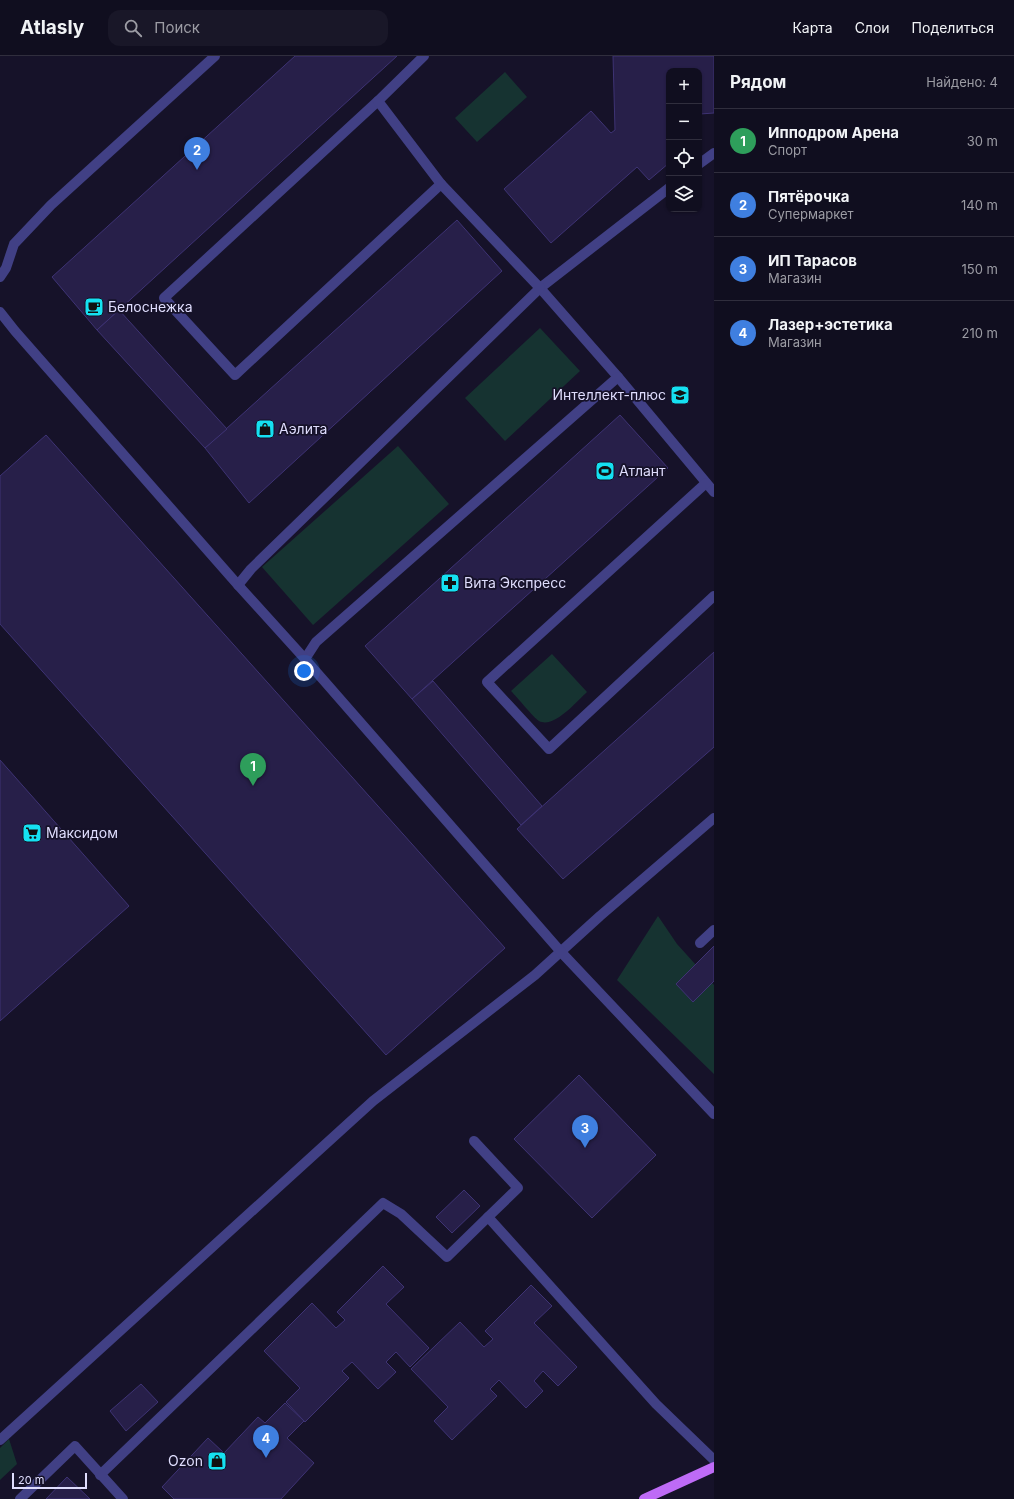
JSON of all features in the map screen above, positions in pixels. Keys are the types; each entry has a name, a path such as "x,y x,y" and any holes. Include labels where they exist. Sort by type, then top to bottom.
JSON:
{"main road":[{"path":"644,1499 714,1467"}],"street":[{"path":"0,277 6,268 14,244 51,205 215,56"},
{"path":"424,56 378,102 164,298 235,375 441,184"},
{"path":"378,102 441,184 540,288 618,377 714,492"},
{"path":"702,162 714,153"},
{"path":"238,585 251,569 540,288 666,190"},
{"path":"0,312 15,331 305,659 561,952 714,1114"},
{"path":"305,659 316,642 618,377"},
{"path":"706,483 487,682 549,749 714,596"},
{"path":"0,1440 373,1101 535,975 600,916 714,818"},
{"path":"700,943 714,930"},
{"path":"100,1475 383,1203 401,1214 447,1257 518,1188 474,1141"},
{"path":"488,1218 656,1404 714,1460"},
{"path":"20,1499 75,1446 123,1499"}],"green space":[{"path":"505,72 527,97 477,142 455,118"},
{"path":"540,328 580,371 505,441 465,398"},
{"path":"398,446 449,504 313,625 262,567"},
{"path":"552,654 587,692 558,718 545,722 539,721 511,691"},
{"path":"658,916 677,944 714,985 714,1074 617,980"},
{"path":"9,1439 17,1464 0,1480 0,1448"}],"building":[{"path":"295,56 397,56 97,330 52,277"},
{"path":"613,56 714,56 714,113 702,114 702,68 666,68 666,166 649,180 637,167 551,243 504,189 591,111 611,133 615,130"},
{"path":"457,220 502,271 249,503 205,448"},
{"path":"119,310 227,429 205,448 97,330"},
{"path":"620,415 668,468 412,699 365,646"},
{"path":"46,435 505,948 386,1055 0,624 0,476"},
{"path":"714,652 714,747 563,879 517,829"},
{"path":"433,681 542,806 521,825 412,699"},
{"name":"Максидом","path":"0,760 129,906 0,1021"},
{"path":"714,946 714,981 693,1002 676,984"},
{"path":"579,1075 656,1155 592,1218 514,1139"},
{"path":"464,1190 480,1206 452,1233 436,1217"},
{"path":"383,1266 404,1287 386,1304 429,1348 410,1367 396,1352 386,1362 396,1372 378,1389 352,1362 342,1371 349,1378 305,1422 286,1402 300,1388 264,1351 312,1303 336,1328 345,1320 337,1312"},
{"path":"531,1285 552,1306 534,1323 577,1367 558,1386 543,1371 534,1381 543,1391 526,1408 499,1380 490,1389 497,1396 452,1440 434,1421 448,1407 411,1369 460,1322 484,1347 493,1339 485,1331"},
{"path":"141,1384 158,1402 126,1431 110,1411"},
{"path":"285,1403 304,1421 287,1438 314,1463 281,1499 174,1499 162,1487 208,1438 224,1453 258,1417 265,1423"},
{"path":"67,1477 90,1499 46,1499"}],"place":[{"name":"Пятёрочка","path":"197,170"},
{"name":"Белоснежка","path":"94,307"},
{"name":"Интеллект-плюс","path":"680,395"},
{"name":"Аэлита","path":"265,429"},
{"name":"Атлант","path":"605,471"},
{"name":"Вита Экспресс","path":"450,583"},
{"name":"Ипподром Арена","path":"253,786"},
{"name":"Максидом","path":"32,833"},
{"name":"ИП Тарасов","path":"585,1148"},
{"name":"Лазер+эстетика","path":"266,1458"},
{"name":"Ozon","path":"217,1461"}]}
